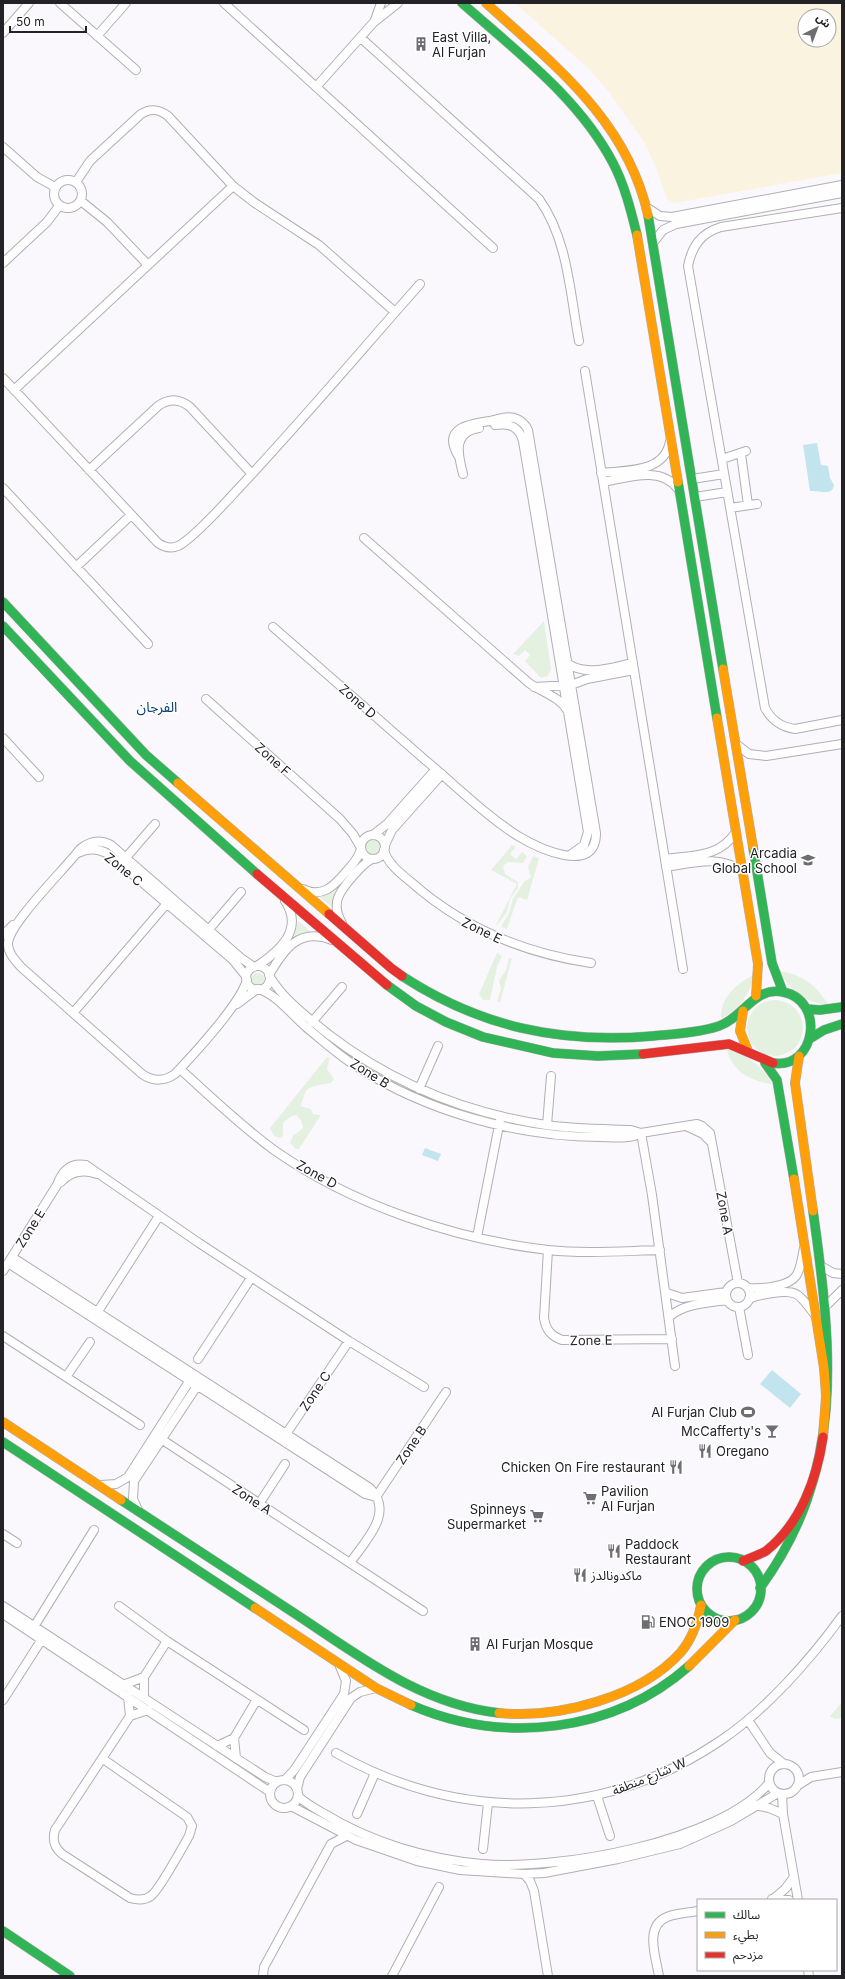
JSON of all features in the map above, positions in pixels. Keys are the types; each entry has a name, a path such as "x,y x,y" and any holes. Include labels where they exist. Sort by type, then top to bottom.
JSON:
{"street":[{"path":"3,33 30,3"},
{"path":"60,3 136,70"},
{"path":"97,36 126,3"},
{"path":"224,3 493,248"},
{"path":"374,22 381,3"},
{"path":"316,87 374,22 398,3"},
{"path":"462,3 554,88 579,115 612,162 626,195 638,244 758,964 756,996"},
{"path":"486,3 568,79 605,121 625,152 637,178 646,208 653,243 772,963 783,992"},
{"path":"361,38 539,199 548,211 560,237 579,341"},
{"path":"76,182 87,165 141,114 155,110 168,116 233,186 319,245 395,312"},
{"path":"3,147 37,177 55,187"},
{"path":"64,180 76,182 82,193 81,201 78,205 68,209 59,206 53,195 55,187 64,180"},
{"path":"646,208 660,216 672,217 842,185"},
{"path":"14,390 233,186"},
{"path":"653,243 663,230 676,224 842,193"},
{"path":"81,201 107,222 148,265"},
{"path":"3,263 47,222 59,206"},
{"path":"842,208 721,227 703,236 696,243 690,254 688,266 765,708 775,721 788,728 795,729 842,720"},
{"path":"3,378 158,543 168,547 178,546 205,522 252,474 420,284"},
{"path":"585,371 683,969"},
{"path":"89,470 158,406 172,400 182,401 190,407 252,474"},
{"path":"463,474 459,457 454,448 454,439 457,431 465,425 511,418 521,421 526,427 531,439 567,663 568,712 588,832 584,845 570,855"},
{"path":"459,457 460,442 465,434 472,429 505,424 515,427 522,436 596,838 589,852 580,857 570,855"},
{"path":"601,473 653,466 667,451 670,438"},
{"path":"722,459 744,452 748,505"},
{"path":"603,482 653,474 670,480 678,489"},
{"path":"692,479 724,474"},
{"path":"3,488 148,644"},
{"path":"695,497 727,492"},
{"path":"730,508 757,504"},
{"path":"76,567 131,515"},
{"path":"364,538 534,687 558,700 568,712"},
{"path":"3,602 146,755 391,968 432,995 482,1019 544,1035 604,1040 648,1037 719,1027 732,1021 756,996 769,991 783,992 797,998 807,1009 812,1023 811,1038 804,1051 799,1056 783,1063 765,1063"},
{"path":"3,626 130,761 378,979 416,1006 463,1030 501,1042 553,1053 598,1056 649,1054 722,1044 735,1045 765,1063 774,1073 779,1086 816,1316 824,1370 826,1396 822,1440 815,1472 794,1519 781,1540 764,1553 743,1561"},
{"name":"Zone D","path":"273,627 436,769 519,836 547,849 570,855"},
{"path":"567,663 576,669 586,670 633,667"},
{"path":"534,687 567,685 587,678 633,667"},
{"name":"Zone F","path":"206,699 340,819"},
{"path":"3,738 39,777"},
{"path":"736,744 749,754 766,756 842,744"},
{"path":"294,884 311,892 317,893 329,890 356,860 363,839 387,824 436,769"},
{"path":"350,933 338,917 336,909 338,895 362,866 375,858 385,847 392,830 442,774"},
{"path":"340,819 356,830 382,839 390,862"},
{"path":"340,819 353,834 361,848 363,855 390,862"},
{"path":"123,861 155,824"},
{"path":"665,863 714,852 726,844 736,832"},
{"name":"Zone C","path":"18,922 77,854 91,849 101,850 123,861 206,933 241,958 256,966"},
{"path":"665,863 715,860 730,864 743,872"},
{"name":"Zone E","path":"390,862 439,905 481,930 536,952 591,963"},
{"path":"206,933 241,892"},
{"path":"18,922 10,934 8,943 10,952 21,967 146,1077 165,1080 176,1074 242,993 250,969 274,954 287,939 292,929 291,912 283,897"},
{"path":"73,1013 169,902"},
{"path":"3,935 18,922"},
{"name":"Zone C","path":"206,933 233,960 246,978"},
{"path":"231,1007 268,984 269,976 291,945 303,937 317,935 337,942"},
{"path":"3,953 12,962 21,967"},
{"path":"256,966 265,968 269,976"},
{"name":"Zone B","path":"269,976 284,996 312,1022 363,1060 398,1080 419,1089 501,1117 547,1125 631,1130 641,1133"},
{"path":"246,978 250,986 258,989"},
{"path":"312,1022 342,987"},
{"name":"Zone B","path":"258,989 270,995 336,1051 376,1078 433,1105 499,1125 544,1133 583,1137 629,1137 641,1133"},
{"path":"807,1009 820,1010 842,1007"},
{"path":"743,1011 739,1021 739,1032 742,1042 748,1052"},
{"path":"811,1038 824,1030 842,1024"},
{"path":"419,1089 438,1046"},
{"path":"799,1056 795,1083 821,1266 837,1361"},
{"name":"Zone D","path":"180,1069 225,1110 275,1150 312,1173 351,1194 392,1211 433,1226 477,1237 548,1250 604,1252 660,1250"},
{"path":"547,1125 551,1076"},
{"path":"477,1237 501,1117"},
{"name":"Zone A","path":"641,1133 686,1127 703,1134 712,1143 738,1283"},
{"path":"641,1133 667,1293 675,1366"},
{"name":"Zone E","path":"3,1271 57,1185 69,1175 79,1171 102,1176 159,1216"},
{"path":"96,1316 159,1216 349,1341 424,1387"},
{"path":"804,1246 798,1272 791,1280 781,1284 748,1288 738,1283 729,1286 727,1296 732,1305 739,1307 743,1306 749,1299 761,1295 792,1292 800,1296 816,1316"},
{"name":"Zone E","path":"548,1250 544,1318 545,1326 555,1338 562,1340 672,1339"},
{"path":"10,1260 195,1380 282,1441 365,1494 376,1498"},
{"path":"821,1266 833,1273 842,1274"},
{"path":"198,1359 252,1278"},
{"path":"748,1288 750,1294 749,1299"},
{"path":"828,1304 842,1290"},
{"path":"667,1293 682,1298 727,1296"},
{"path":"670,1316 688,1306 727,1296"},
{"path":"739,1307 748,1355"},
{"path":"3,1336 140,1425"},
{"name":"Zone C","path":"282,1441 349,1341"},
{"path":"66,1377 90,1342"},
{"path":"195,1380 287,1434 370,1488 381,1508 379,1518 350,1563"},
{"path":"97,1484 110,1486 128,1477 158,1437 195,1380"},
{"name":"Zone B","path":"376,1498 446,1392"},
{"path":"3,1422 403,1684 454,1705 498,1713 541,1712 566,1709 607,1697 635,1685 670,1663 682,1651 693,1632 701,1605"},
{"path":"142,1514 133,1499 133,1487 137,1476 158,1437"},
{"name":"Zone A","path":"158,1437 423,1611"},
{"path":"3,1442 376,1688 414,1708 468,1724 517,1727 573,1723 625,1707 659,1690 694,1664 735,1620 751,1612 760,1597 760,1588 755,1572 743,1561 726,1557 717,1559 706,1567 699,1578 697,1587 701,1605 706,1611 720,1619 735,1620"},
{"path":"259,1504 285,1464"},
{"path":"32,1629 94,1530"},
{"path":"3,1534 17,1543"},
{"path":"760,1588 779,1569 798,1543"},
{"path":"232,1592 240,1578"},
{"path":"3,1606 32,1629 148,1710 270,1792 272,1802 275,1805 283,1808 291,1806 346,1836 382,1850 438,1866 482,1873 524,1874 544,1873 618,1860 680,1844 731,1821 755,1805 780,1794 791,1792 810,1777 842,1772"},
{"path":"119,1606 167,1641 256,1701 304,1730"},
{"path":"3,1614 32,1629"},
{"name":"شارع منطقة W","path":"336,1753 375,1773 420,1790 454,1798 488,1803 519,1804 553,1803 597,1796 662,1774 692,1759 721,1740 748,1720 798,1670 842,1616"},
{"path":"44,1637 144,1698 265,1777 294,1784 297,1792 304,1802 341,1824 398,1846 462,1861 483,1864 523,1865 594,1856 651,1844 677,1836 727,1814 757,1795 769,1783"},
{"path":"3,1700 44,1637"},
{"path":"144,1698 144,1677 167,1641"},
{"path":"270,1792 295,1769 344,1694 346,1682 338,1663"},
{"path":"123,1685 144,1677"},
{"path":"291,1806 297,1792 300,1777 351,1698 360,1692 376,1688"},
{"path":"103,1759 184,1814 190,1820 192,1826 189,1836 154,1893 144,1900 130,1898 58,1851 54,1842 55,1830 130,1716 128,1696"},
{"path":"216,1746 234,1738 256,1701"},
{"path":"130,1716 148,1710"},
{"path":"748,1720 770,1753 784,1764 790,1766 796,1772 810,1777"},
{"path":"234,1738 236,1758"},
{"path":"770,1753 772,1770 769,1783 774,1790 780,1794 798,1899"},
{"path":"772,1770 784,1764"},
{"path":"796,1772 798,1779 797,1786"},
{"path":"358,1814 375,1773"},
{"path":"597,1796 610,1836"},
{"path":"483,1849 488,1803"},
{"path":"755,1805 770,1808 783,1814"},
{"path":"330,1828 332,1844"},
{"path":"263,1976 264,1967 332,1844 346,1836"},
{"path":"534,1890 544,1873"},
{"path":"524,1874 530,1881 534,1890 548,1976"},
{"path":"771,1899 785,1889 794,1877"},
{"path":"392,1976 439,1887"},
{"path":"659,1976 653,1938 655,1927 666,1917 697,1911"},
{"path":"3,1931 70,1976"}],"green space":[{"path":"544,621 551,669 548,676 541,678 525,661 530,655 525,650 519,656 513,654"},
{"path":"369,839 375,839 380,844 378,853 375,855 369,855 364,850 364,844"},
{"path":"512,845 516,847 510,854 516,859 522,852 527,856 523,863 508,862 503,866 505,874 518,882 518,888 510,899 507,912 496,925 517,884 491,870"},
{"path":"533,856 539,858 527,900 518,897 507,929 501,927 509,913 513,899 524,882 531,877 528,867"},
{"path":"335,891 332,907 320,897"},
{"path":"298,921 311,932 294,939"},
{"path":"497,953 502,956 497,967 490,1000 483,1000 479,994"},
{"path":"509,958 512,958 500,1003 497,1001 501,989 499,981 506,970"},
{"path":"779,971 795,975 808,982 819,991 828,1004 813,1002 799,994 787,983"},
{"path":"255,973 261,973 265,977 265,983 261,987 255,987 251,983 251,977"},
{"path":"754,975 750,989 743,1001 733,1011 721,1019 723,1004 730,992 741,982"},
{"path":"769,1000 781,1000 795,1008 803,1022 801,1039 795,1048 781,1056 769,1056 759,1051 752,1044 747,1034 747,1022 752,1012 759,1005"},
{"path":"727,1049 747,1057 764,1072 772,1084 750,1078 744,1074 733,1064"},
{"path":"327,1057 330,1058 327,1069 334,1079 331,1083 309,1088 305,1093 300,1106 311,1109 313,1114 321,1115 299,1149 296,1149 290,1143 293,1136 303,1128 301,1120 296,1115 290,1117 283,1123 283,1136 280,1138 274,1136 270,1128"},
{"path":"842,1702 842,1718 835,1719 830,1716"}],"sand":[{"path":"515,3 842,3 842,173 674,203 667,199 656,167 644,142 609,92 589,69"}],"water":[{"path":"817,443 821,465 828,466 830,478 834,485 833,489 828,492 810,491 803,445"},
{"path":"425,1148 441,1154 438,1161 422,1155"},
{"path":"772,1370 801,1394 790,1408 760,1384"}],"traffic: fast":[{"path":"462,3 525,58 565,96 583,117 599,139 613,163 621,181 637,235"},
{"path":"648,215 723,669"},
{"path":"678,482 717,718"},
{"path":"3,602 146,755 178,783"},
{"path":"3,626 130,761 257,874"},
{"path":"753,847 772,963 783,992"},
{"path":"402,976 431,994 491,1020 553,1034 586,1037 619,1038 653,1036 703,1030 719,1026 727,1022 756,998 764,994 773,991 783,992 797,998 806,1007 810,1020 810,1033 806,1046 799,1056 788,1062 773,1063"},
{"path":"387,985 416,1006 446,1022 483,1037 553,1053 598,1056 643,1054"},
{"path":"807,1009 820,1010 842,1007"},
{"path":"811,1038 824,1030 842,1024"},
{"path":"765,1063 777,1080 794,1179"},
{"path":"760,1588 788,1544 807,1500 819,1455 826,1409 827,1362 825,1314 813,1211"},
{"path":"3,1442 255,1608"},
{"path":"121,1500 340,1644 390,1675 415,1688 442,1699 470,1708 499,1713"},
{"path":"729,1557 747,1563 755,1571 761,1589 755,1607 747,1615 729,1621 711,1615 703,1607 697,1589 703,1571 711,1563 729,1557"},
{"path":"411,1705 446,1718 483,1725 519,1728 556,1726 592,1718 626,1706 659,1689 689,1666"},
{"path":"3,1931 70,1976"}],"traffic: slow":[{"path":"486,3 562,72 585,97 605,123 623,151 638,181 648,215"},
{"path":"637,235 678,482"},
{"path":"723,669 753,847"},
{"path":"717,718 758,964 756,996"},
{"path":"178,783 329,914"},
{"path":"743,1011 740,1031 748,1051"},
{"path":"799,1056 795,1083 813,1211"},
{"path":"794,1179 824,1368 826,1396 823,1437"},
{"path":"3,1422 121,1500"},
{"path":"499,1713 522,1714 572,1708 597,1702 621,1693 644,1681 664,1668 685,1647 694,1630 701,1605"},
{"path":"255,1608 376,1688 411,1705"},
{"path":"689,1666 735,1620"}],"traffic: jam":[{"path":"257,874 387,985"},
{"path":"329,914 402,976"},
{"path":"643,1054 729,1044 773,1063"},
{"path":"743,1561 766,1551 788,1528 805,1500 816,1469 823,1437"}],"place":[{"name":"East Villa, Al Furjan","path":"421,44"},
{"name":"Arcadia Global School","path":"808,860"},
{"name":"Al Furjan Club","path":"748,1412"},
{"name":"McCafferty's","path":"772,1431"},
{"name":"Oregano","path":"705,1451"},
{"name":"Chicken On Fire restaurant","path":"676,1467"},
{"name":"Pavilion Al Furjan","path":"590,1498"},
{"name":"Spinneys Supermarket","path":"537,1516"},
{"name":"Paddock Restaurant","path":"614,1551"},
{"name":"ماكدونالدز","path":"580,1575"},
{"name":"ENOC 1909","path":"648,1622"},
{"name":"Al Furjan Mosque","path":"475,1644"}],"district":[{"name":"الفرجان","path":"157,706"}]}
